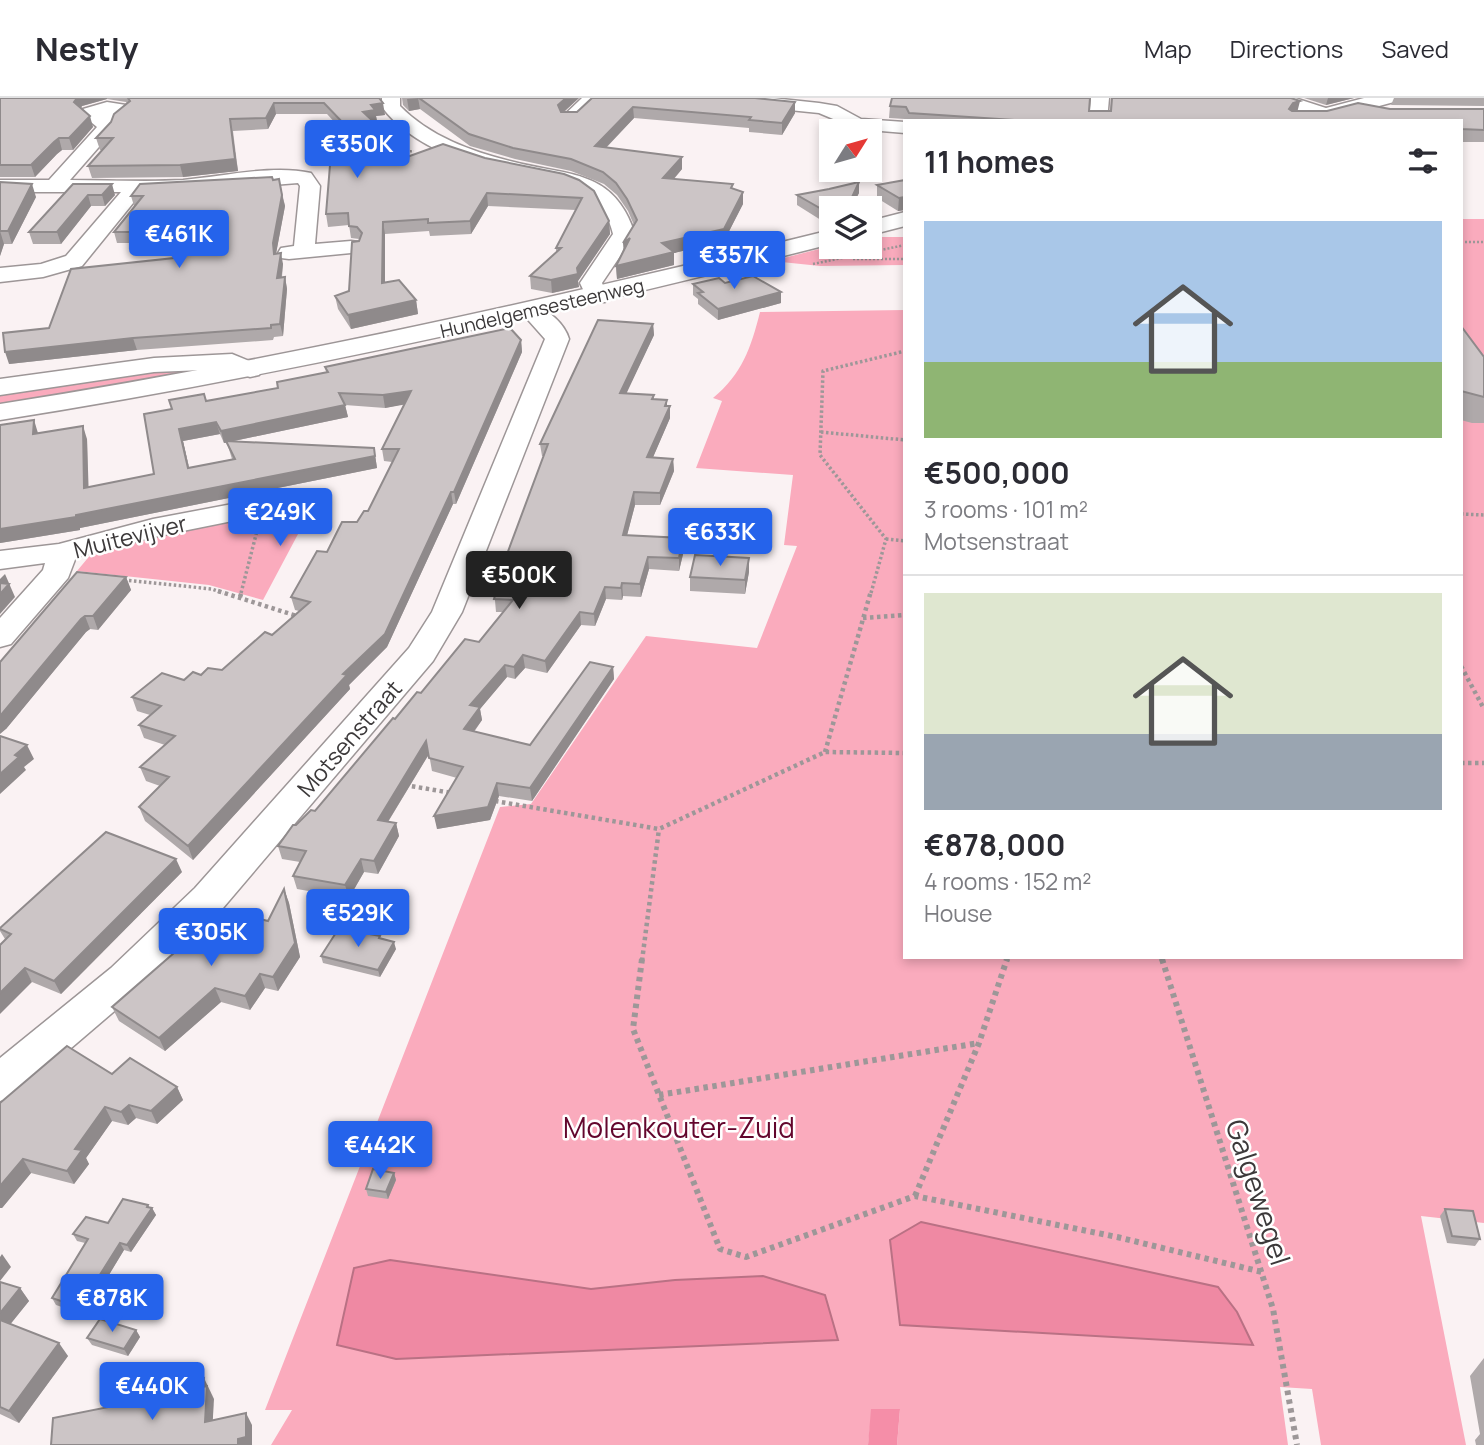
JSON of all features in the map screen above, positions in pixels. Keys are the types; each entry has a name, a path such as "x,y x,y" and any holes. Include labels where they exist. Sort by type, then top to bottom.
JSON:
{"main road":[{"path":"1307,119 1353,107 1394,106"},
{"path":"882,225 903,220"},
{"name":"Hundelgemsesteenweg","path":"0,412 250,370 533,312 819,240"}],"street":[{"path":"391,98 391,107 403,119 450,146 497,164 585,184 600,193 621,220 624,234 591,283 597,297"},
{"path":"570,118 592,98"},
{"path":"718,98 823,109 857,124 903,128"},
{"path":"1098,119 1100,98"},
{"path":"1277,98 1326,114"},
{"path":"811,129 823,109"},
{"path":"54,186 106,128 106,122"},
{"path":"0,186 181,187 285,176 304,177 310,186 296,252 351,247"},
{"path":"0,275 43,270 74,261 136,187"},
{"name":"Motsenstraat","path":"0,1083 125,979 209,898 422,654 447,612 557,340 555,332 533,312"},
{"name":"Hundelgemsesteenweg","path":"0,387 97,371 154,365 232,361 250,370"},
{"name":"Muitevijver","path":"0,561 62,552 141,531 301,499"},
{"path":"0,638 57,572 62,552"}],"path":[{"path":"366,155 450,146"},
{"path":"1463,242 1484,242"},
{"path":"882,259 903,259"},
{"path":"903,351 823,371 820,455 886,539 903,541"},
{"path":"821,432 903,440"},
{"path":"240,597 264,506"},
{"path":"1463,514 1484,515"},
{"path":"825,752 886,539"},
{"path":"123,580 212,589 310,620"},
{"path":"863,618 903,615"},
{"path":"1463,670 1484,709"},
{"path":"483,799 659,829 825,752 903,753"},
{"path":"1463,763 1484,763"},
{"path":"402,785 456,794"},
{"path":"659,829 634,1029 720,1249 746,1257 915,1196 1117,1237 1262,1272"},
{"path":"915,1196 979,1044 1007,959"},
{"name":"Galgewegel","path":"1162,959 1273,1309 1297,1445"},
{"path":"659,1095 979,1044"}],"green space":[{"name":"Molenkouter-Zuid","path":"1463,219 1484,219 1484,1223 1421,1216 1466,1445 1321,1445 1312,1389 1280,1387 1288,1445 897,1445 900,1409 872,1409 868,1445 271,1445 292,1410 265,1410 500,807 531,804 646,636 757,648 797,546 784,545 793,475 696,468 722,401 713,398 731,380 744,360 760,312 903,310 903,959 1463,959"},
{"path":"882,237 903,237 903,265 820,266 772,261 819,249 819,259 882,259"},
{"path":"220,366 0,408 0,391 63,379"},
{"path":"314,504 263,600 209,585 77,571 92,553 103,548"}],"shaded area":[{"path":"921,1222 1218,1287 1237,1312 1253,1345 900,1325 890,1240"},
{"path":"390,1260 591,1289 675,1280 763,1276 825,1295 838,1340 396,1359 337,1345 354,1268"},
{"path":"871,1409 900,1409 897,1445 868,1445"}],"building":[{"path":"0,98 77,98 74,102 90,116 69,138 59,138 31,165 0,165"},
{"path":"128,98 379,98 383,103 371,105 375,110 363,112 376,124 375,155 393,154 393,162 443,144 485,158 564,174 579,180 594,191 609,221 577,268 578,274 551,280 530,276 561,248 556,248 582,198 487,193 470,221 428,223 428,219 383,222 382,283 399,280 416,300 348,315 335,296 349,291 352,242 359,241 362,233 357,227 349,226 348,213 326,214 331,153 367,148 324,103 274,103 266,118 230,119 235,159 180,165 88,166 113,138 96,138 111,122 114,114 130,101"},
{"path":"419,98 566,98 558,105 561,112 577,112 592,98 755,98 795,102 782,123 749,120 751,117 633,107 595,146 682,157 663,178 733,184 731,188 743,192 724,229 662,243 674,252 616,266 630,238 623,243 637,220 616,183 603,172 571,159 513,148 469,134"},
{"path":"892,98 1090,98 1089,111 1111,111 1112,98 1291,98 1300,101 1293,103 1289,109 1292,111 1327,111 1358,103 1390,109 1484,109 1484,130 1463,129 1463,119 999,119 909,113 906,107 890,106"},
{"path":"272,177 273,180 279,179 282,195 273,243 274,254 281,253 277,278 285,277 280,324 271,325 271,328 133,338 5,352 3,333 49,328 71,269 174,258 172,232 114,232 143,196 131,196 140,184"},
{"path":"903,180 903,197 899,198 877,185"},
{"path":"0,182 32,184 8,231 0,231"},
{"path":"859,182 853,196 819,196 819,208 797,195"},
{"path":"73,184 112,184 102,195 88,195 57,232 29,232"},
{"path":"753,276 781,292 718,309 698,293 703,292 693,284 719,278 725,283"},
{"path":"598,320 653,324 620,393 654,395 652,399 667,400 665,406 670,406 647,457 673,459 660,493 634,492 623,535 683,538 679,558 648,557 640,584 622,583 621,588 605,587 594,614 580,612 545,661 523,655 514,667 505,665 470,705 480,707 464,729 530,745 590,662 613,667 530,788 497,783 488,807 434,816 463,767 429,758 426,741 378,820 396,823 374,861 361,859 345,885 293,876 306,851 278,846 293,825 311,810 315,811 393,718 395,719 417,692 421,693 465,639 479,642 513,600 494,599 497,589 494,589 548,444 540,444"},
{"path":"510,328 521,340 454,492 451,492 385,634 343,674 347,675 188,846 139,807 169,777 140,767 175,736 139,725 161,706 132,697 162,673 184,680 193,672 201,675 208,668 222,670 265,632 272,635 310,602 291,597 317,551 327,552 342,522 357,522 364,511 368,511 399,449 382,449 411,391 383,395 339,393 345,405 221,431 216,422 179,429 188,468 235,459 226,441 374,448 375,456 76,517 0,529 0,425 34,420 33,434 83,426 84,488 154,474 144,414 172,409 169,400 204,394 206,401 278,388 277,382 328,372 325,367"},
{"path":"1463,329 1484,357 1484,397 1463,392"},
{"path":"695,555 749,558 745,580 690,577"},
{"path":"77,572 126,577 93,616 81,619 0,716 0,662"},
{"path":"0,583 9,584 0,594"},
{"path":"0,736 27,745 15,755 19,757 0,774"},
{"path":"106,832 176,859 54,981 25,968 0,993 0,945 11,934 0,928"},
{"path":"284,889 295,943 273,977 260,974 245,996 215,988 159,1038 112,1007 182,946 192,952 225,910 268,921"},
{"path":"339,928 380,936 379,938 394,942 378,970 321,956"},
{"path":"67,1046 112,1074 130,1058 177,1087 151,1111 129,1105 121,1112 105,1107 75,1149 82,1150 67,1171 23,1159 0,1186 0,1103"},
{"path":"373,1169 394,1173 386,1192 366,1189"},
{"path":"123,1199 152,1208 127,1245 120,1243 96,1281 104,1283 87,1310 52,1298 88,1239 73,1234 86,1217 108,1223"},
{"path":"1445,1209 1473,1211 1480,1239 1452,1236"},
{"path":"0,1282 20,1288 0,1313"},
{"path":"100,1319 136,1330 124,1349 87,1338"},
{"path":"0,1320 59,1343 9,1411 0,1407"},
{"path":"204,1378 203,1387 207,1386 205,1422 246,1413 246,1437 238,1439 238,1445 51,1445 53,1418 159,1397 160,1387"}]}
